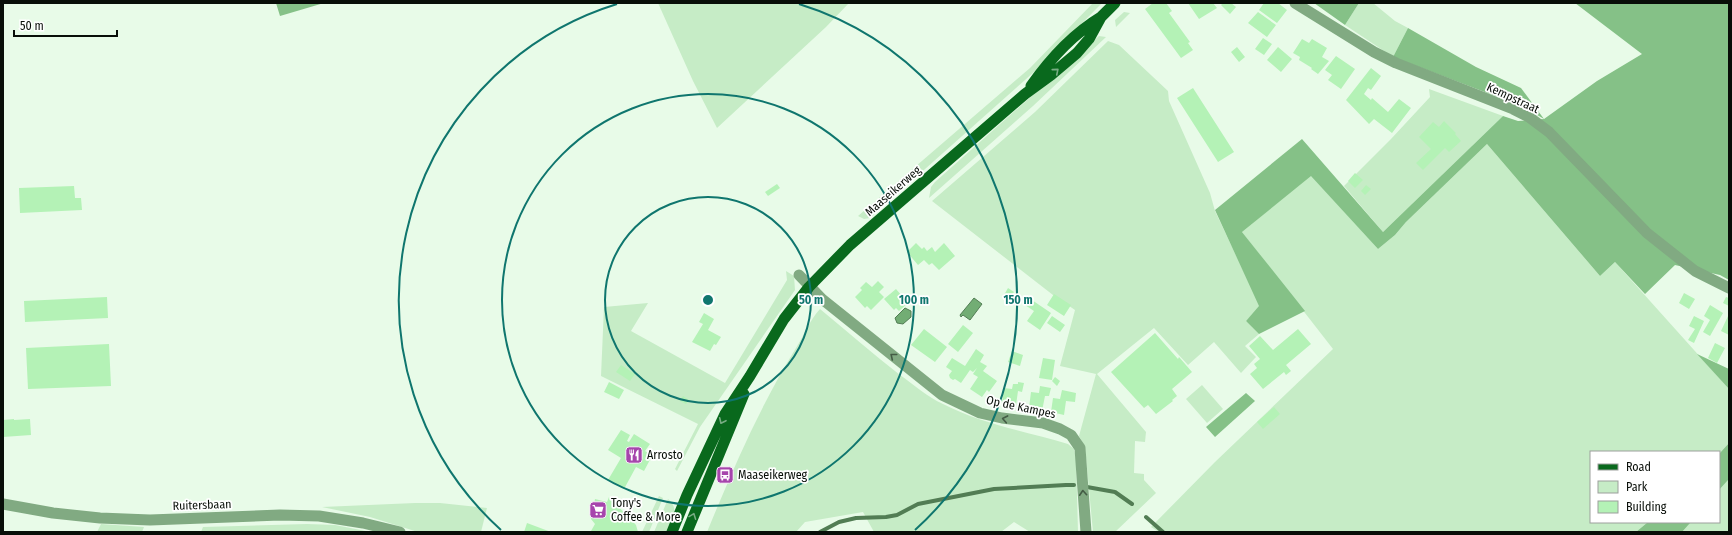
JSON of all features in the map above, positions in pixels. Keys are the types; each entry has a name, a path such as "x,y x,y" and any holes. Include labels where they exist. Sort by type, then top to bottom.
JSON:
{"main road":[{"name":"Maaseikerweg","path":"672,532 687,495 725,414 784,319 809,287 850,245 1025,94 1044,68 1079,32 1084,27 1102,17 1115,3"},
{"name":"Maaseikerweg","path":"687,532 734,420 750,376"}],"street":[{"name":"Kempstraat","path":"1295,3 1391,60 1513,109 1537,122 1556,138 1647,233 1694,271 1729,288"},
{"name":"Op de Kampes","path":"799,275 822,299 942,395 980,413 1002,418 1043,423 1071,435 1080,448 1086,532"},
{"name":"Ruitersbaan","path":"3,504 53,513 100,518 150,520 280,515 319,516 363,523 400,532"}],"green space":[{"path":"658,3 849,3 826,27 717,128 693,81"},
{"path":"1093,3 1102,3 1034,72 870,218 864,219 858,216 1030,68"},
{"path":"1359,3 1373,3 1395,21 1408,28 1393,57 1345,25"},
{"path":"1124,12 1130,13 1116,27 1115,20"},
{"path":"1099,36 1106,37 1033,106 929,198 931,187 935,182"},
{"path":"1108,41 1119,45 1168,91 1169,101 1210,193 1215,211 1260,306 1246,321 1259,334 1245,346 1256,357 1241,373 1214,342 1188,365 1154,328 1097,374 1146,432 1145,442 1135,441 1134,473 1144,474 1144,480 1156,493 1115,532 1093,532 1085,447 1079,436 1096,374 1060,366 1075,310 1053,295 932,201 1035,112"},
{"path":"1429,89 1503,116 1383,232 1344,186 1430,97"},
{"path":"1487,144 1600,276 1615,262 1729,389 1729,443 1720,453 1720,451 1590,451 1590,523 1647,523 1636,532 1159,532 1151,527 1215,462 1333,349 1242,232 1311,175 1378,249 1395,235 1406,222"},
{"path":"786,271 794,276 795,290 700,427 677,471 675,469 698,424 601,376 604,307 648,303 631,331 725,383 787,280"},
{"path":"820,309 900,375 937,401 973,417 1068,444 1074,449 1076,458 1078,532 1030,532 1014,522 1001,532 874,532 863,512 805,522 796,532 707,532 737,461 759,415 810,323"},
{"path":"1202,385 1223,409 1207,423 1186,399"},
{"path":"1729,479 1729,532 1682,532 1690,523 1720,523 1720,489"},
{"path":"659,496 663,498 649,532 642,532"},
{"path":"668,499 674,506 674,515 668,532 654,532"},
{"path":"440,503 487,508 481,532 418,532 370,517 322,507"},
{"path":"101,524 144,527 142,532 97,532"},
{"path":"307,524 335,525 371,532 201,532 203,527"}],"shaded area":[{"path":"276,3 324,3 280,16"},
{"path":"1314,3 1359,3 1345,25"},
{"path":"1575,3 1729,3 1729,280 1720,275 1675,265 1645,294 1615,262 1600,276 1487,144 1406,222 1395,235 1378,249 1311,176 1242,232 1305,311 1259,334 1246,321 1259,306 1215,210 1302,139 1383,232 1503,116 1518,121 1544,119 1597,81 1642,54"},
{"path":"1408,28 1476,67 1521,88 1544,119 1524,107 1393,57"},
{"path":"974,298 982,304 970,320 963,315 961,317 960,315"},
{"path":"905,308 911,311 911,317 903,324 897,323 895,318"},
{"path":"1697,354 1729,369 1729,389"},
{"path":"1246,393 1255,401 1215,437 1206,427"},
{"path":"1729,443 1729,479 1720,489 1720,453"},
{"path":"1647,523 1690,523 1682,532 1636,532"}],"building":[{"path":"1153,3 1166,3 1172,11 1169,13 1190,42 1188,43 1193,50 1181,58 1145,9"},
{"path":"1188,3 1213,3 1217,8 1199,19"},
{"path":"1223,3 1231,3 1236,7 1230,14 1221,5"},
{"path":"1264,3 1278,3 1287,10 1277,23 1259,10"},
{"path":"1258,12 1276,25 1267,37 1248,23"},
{"path":"1263,38 1272,44 1264,55 1255,49"},
{"path":"1302,39 1309,43 1312,39 1327,48 1322,57 1329,61 1318,74 1311,69 1312,68 1299,60 1300,57 1293,53"},
{"path":"1237,47 1245,57 1239,62 1231,52"},
{"path":"1278,47 1292,59 1281,72 1267,60"},
{"path":"1336,56 1355,69 1341,89 1328,80 1332,75 1325,70"},
{"path":"1371,68 1381,76 1371,90 1368,88 1364,94 1371,100 1372,98 1388,112 1399,99 1411,108 1392,133 1374,119 1369,124 1346,100"},
{"path":"1193,88 1234,152 1218,162 1177,98"},
{"path":"1444,121 1456,133 1455,134 1461,141 1449,152 1445,148 1423,170 1416,163 1431,149 1419,137 1433,122 1439,127"},
{"path":"1355,173 1363,180 1355,188 1348,181"},
{"path":"777,184 780,188 768,196 765,192"},
{"path":"1366,185 1371,189 1365,195 1361,191"},
{"path":"74,186 75,198 81,198 82,210 20,213 19,188"},
{"path":"916,243 922,249 924,247 927,251 932,247 935,252 944,243 955,256 939,270 932,263 929,265 924,260 918,265 907,252"},
{"path":"878,281 884,287 879,292 884,297 871,310 867,306 865,308 855,297 862,290 860,288 866,282 872,287"},
{"path":"1008,288 1014,292 1009,299 1004,295"},
{"path":"896,289 908,303 899,311 896,308 894,310 884,299"},
{"path":"1684,293 1695,299 1689,309 1679,303"},
{"path":"1054,294 1071,305 1064,316 1047,305"},
{"path":"107,297 108,318 25,322 24,301"},
{"path":"1726,297 1729,298 1729,306 1723,303"},
{"path":"1029,298 1051,313 1040,330 1027,321 1034,311 1025,305"},
{"path":"1710,305 1723,313 1710,336 1703,332 1710,320 1704,316"},
{"path":"704,313 714,319 708,330 721,337 710,351 692,342 703,324 699,322"},
{"path":"1729,314 1729,335 1721,331"},
{"path":"1052,316 1065,325 1060,332 1047,323"},
{"path":"1694,316 1704,321 1694,343 1688,340 1695,329 1689,326"},
{"path":"963,325 973,333 958,352 948,344"},
{"path":"924,329 947,347 935,362 911,345"},
{"path":"1298,329 1311,344 1286,365 1291,371 1286,375 1284,372 1263,389 1250,374 1257,368 1254,364 1260,359 1249,346 1260,336 1273,350"},
{"path":"1155,333 1178,359 1179,357 1192,372 1172,389 1177,396 1172,400 1173,401 1156,414 1148,405 1144,408 1111,372"},
{"path":"1715,343 1725,348 1717,363 1708,358"},
{"path":"109,344 111,386 28,389 26,348"},
{"path":"976,349 984,355 980,362 987,366 983,371 997,381 989,392 987,390 982,397 970,389 978,377 973,374 977,368 973,372 970,370 961,383 950,378 949,375 952,371 946,367 952,358 965,366"},
{"path":"1012,351 1023,355 1020,366 1008,362"},
{"path":"1043,358 1055,360 1052,380 1039,378"},
{"path":"621,365 635,374 630,381 616,372"},
{"path":"1055,377 1060,381 1057,386 1052,381"},
{"path":"609,382 624,390 619,399 604,392"},
{"path":"1018,382 1024,383 1022,392 1018,391 1016,405 1002,403 1004,388 1012,389 1013,384 1018,384"},
{"path":"1040,386 1051,388 1049,396 1045,396 1042,411 1029,408 1031,392 1039,393"},
{"path":"1062,390 1076,393 1075,402 1066,401 1064,415 1051,412 1053,398 1060,399"},
{"path":"683,396 689,400 686,404 680,401"},
{"path":"1274,407 1280,414 1263,429 1257,422"},
{"path":"30,419 31,435 3,437 3,420"},
{"path":"621,430 630,435 627,441 629,442 634,434 650,444 645,451 652,456 644,471 636,467 624,489 608,480 621,458 608,450"},
{"path":"609,497 636,525 638,532 591,531 595,524 591,519 595,499 607,502"},
{"path":"527,523 551,532 524,532"}],"waterway":[{"path":"820,532 839,522 856,518 897,515 918,504 994,489 1074,485"},
{"path":"1087,487 1115,492 1132,504"},
{"path":"1146,517 1163,532"}],"place":[{"name":"Arrosto","path":"634,455"},
{"name":"Maaseikerweg","path":"725,475"},
{"name":"Tony's Coffee & More","path":"598,510"}]}
